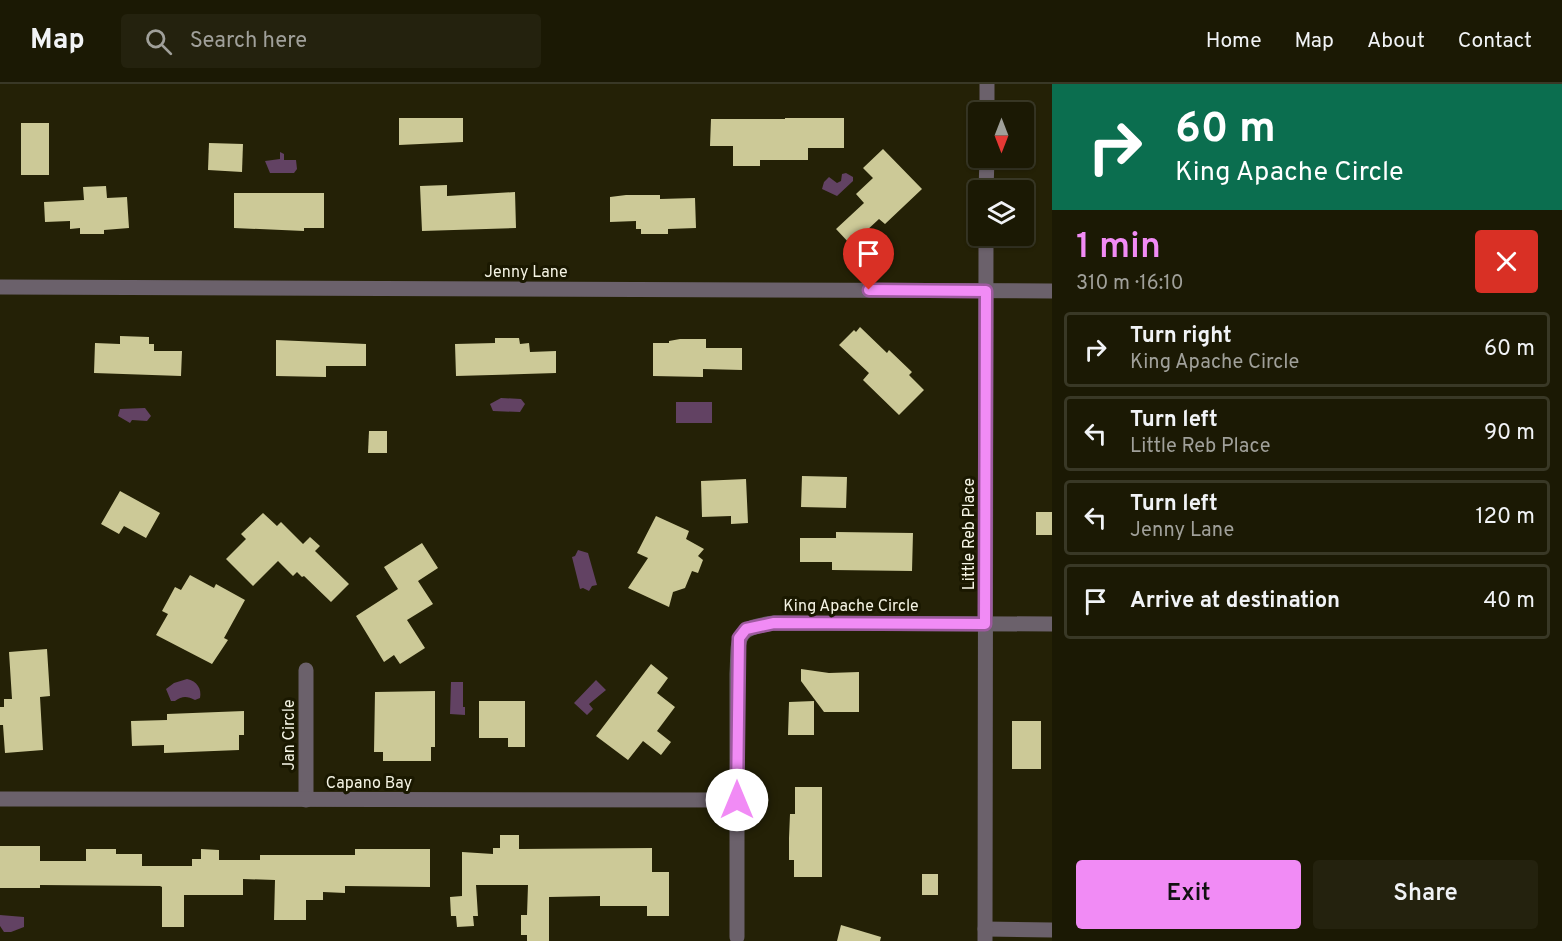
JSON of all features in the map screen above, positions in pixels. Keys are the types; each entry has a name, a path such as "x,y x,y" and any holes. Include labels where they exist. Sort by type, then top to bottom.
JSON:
{"street":[{"path":"987,84 987,102"},
{"name":"Little Reb Place","path":"985,935 986,246"},
{"name":"Jenny Lane","path":"0,287 1052,291"},
{"name":"King Apache Circle","path":"737,937 739,638 746,629 774,623 1052,624"},
{"name":"Jan Circle","path":"306,670 306,800"},
{"name":"Capano Bay","path":"0,799 737,800"},
{"path":"985,935 1052,930"}],"shaded area":[{"path":"280,152 284,154 284,160 296,160 297,169 294,173 270,173 265,161 280,159"},
{"path":"846,173 853,177 853,181 837,196 822,189 829,177 837,183 841,181 842,174"},
{"path":"501,398 521,399 525,404 520,412 493,411 490,404"},
{"path":"676,402 712,402 712,423 676,423"},
{"path":"145,408 151,416 147,421 132,420 130,423 118,416 120,409"},
{"path":"578,550 588,553 597,585 592,586 589,591 580,589 572,557"},
{"path":"187,679 198,686 200,698 195,700 185,697 171,701 166,689 174,683"},
{"path":"596,680 606,690 589,704 593,709 587,715 574,703"},
{"path":"451,682 463,682 465,715 450,714"},
{"path":"0,915 24,917 24,927 4,932 0,926"}],"building":[{"path":"399,118 463,118 463,142 399,145"},
{"path":"844,118 844,148 808,148 808,160 760,160 760,166 733,166 733,146 710,146 711,119"},
{"path":"21,123 49,123 49,175 21,175"},
{"path":"209,143 243,144 242,172 208,170"},
{"path":"883,149 922,189 885,224 879,219 851,245 836,229 864,203 856,194 873,178 863,168"},
{"path":"447,185 447,196 515,192 516,228 422,231 420,186"},
{"path":"106,186 107,198 127,197 129,228 104,230 104,234 80,234 80,228 70,229 70,221 45,222 44,202 84,200 83,187"},
{"path":"234,193 324,193 324,228 304,228 304,231 234,228"},
{"path":"660,195 660,199 695,198 696,228 668,229 668,234 641,234 641,229 636,229 636,221 610,222 610,197"},
{"path":"860,327 887,353 889,350 912,372 909,375 924,390 899,415 863,380 869,373 839,345"},
{"path":"120,336 149,337 149,344 154,344 154,351 182,351 181,376 94,373 95,343 120,344"},
{"path":"495,338 519,338 520,344 529,343 530,352 556,351 556,373 456,376 455,344 495,343"},
{"path":"706,339 706,348 742,348 742,370 703,369 703,377 653,376 653,343 669,343 669,341"},
{"path":"276,340 366,344 366,366 326,366 326,377 276,376"},
{"path":"369,431 387,431 387,453 368,453"},
{"path":"802,476 847,477 846,508 801,507"},
{"path":"746,479 748,523 731,524 731,516 702,517 701,481"},
{"path":"120,491 160,513 146,538 124,526 119,534 101,524"},
{"path":"1036,512 1052,512 1052,535 1036,535"},
{"path":"263,513 277,526 281,522 303,544 310,537 320,546 315,551 349,584 331,602 304,576 302,577 297,572 293,576 278,561 253,586 226,559 246,539 241,534"},
{"path":"656,516 689,531 686,539 704,549 698,556 703,560 698,573 692,571 685,588 673,592 669,607 628,588 648,558 637,553"},
{"path":"836,532 913,533 912,571 832,570 832,562 800,562 800,538 836,538"},
{"path":"422,543 438,568 418,581 433,604 407,620 425,648 400,664 394,655 384,662 356,616 398,589 384,567"},
{"path":"190,575 214,588 216,584 245,600 224,638 228,640 212,664 156,635 168,614 162,611 175,587 181,590"},
{"path":"47,649 50,696 40,697 43,750 5,753 3,725 0,725 0,707 4,707 4,699 12,699 9,652"},
{"path":"651,664 668,678 657,693 675,707 657,731 671,742 661,755 643,741 628,760 596,736"},
{"path":"801,669 829,673 859,672 859,712 824,712 801,681"},
{"path":"435,691 435,747 431,747 431,761 383,761 383,752 374,752 375,692"},
{"path":"479,701 525,701 525,747 508,747 508,738 479,738"},
{"path":"814,701 814,735 788,735 789,702"},
{"path":"244,711 244,735 239,735 239,750 164,753 164,745 132,746 131,721 167,720 167,714"},
{"path":"1012,721 1041,721 1041,769 1012,769"},
{"path":"795,787 822,787 822,877 794,877 794,860 789,860 789,838 790,814 795,814"},
{"path":"500,835 519,835 519,849 652,848 652,872 669,872 669,916 647,916 647,906 600,906 600,896 549,897 549,941 527,941 527,935 521,935 521,915 527,915 528,885 476,885 478,916 473,916 474,926 457,927 456,916 451,916 450,897 462,896 462,852 493,854 493,848 500,848"},
{"path":"0,846 40,846 40,861 86,861 86,849 116,849 116,854 142,854 142,866 192,866 192,859 201,859 201,849 219,850 219,860 260,860 260,855 355,855 355,849 430,849 430,887 345,886 345,893 323,892 323,900 306,900 306,920 274,920 275,880 243,879 243,895 184,895 184,927 162,927 162,887 160,886 40,885 40,888 0,888"},
{"path":"922,874 938,874 938,895 922,895"},
{"path":"841,925 881,937 880,941 837,941"}],"route":[{"path":"737,800 737,674 739,638 746,629 774,623 985,624 986,291 869,290"}]}
